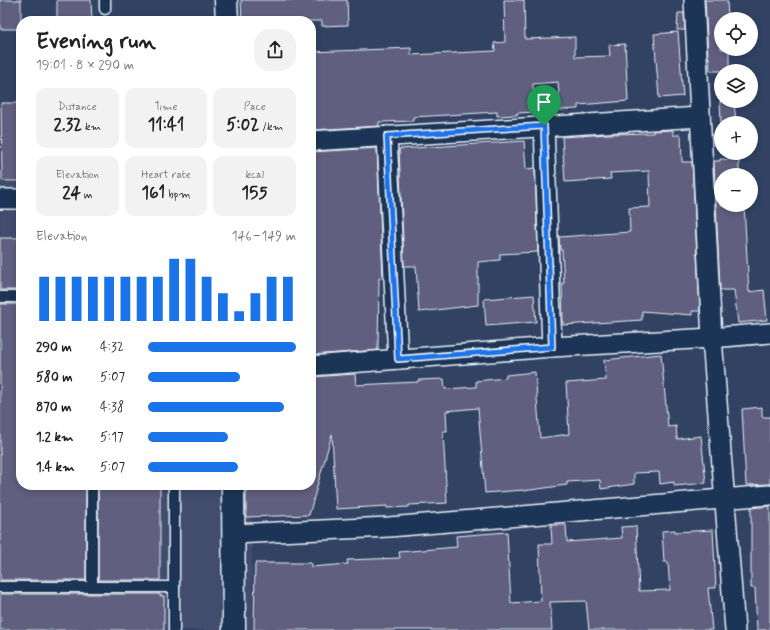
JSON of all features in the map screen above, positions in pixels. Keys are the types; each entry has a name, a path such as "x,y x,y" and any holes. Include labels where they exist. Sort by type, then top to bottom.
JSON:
{"street":[{"path":"226,0 227,16"},
{"path":"694,0 712,338 735,630"},
{"path":"316,141 700,117"},
{"path":"544,126 552,347"},
{"path":"387,136 398,359"},
{"path":"0,199 16,199"},
{"path":"316,366 552,347 712,338 770,333"},
{"path":"233,490 234,630"},
{"path":"234,534 389,527 770,495"}],"lane":[{"path":"0,297 16,297"},
{"path":"92,490 92,587"},
{"path":"174,490 174,630"},
{"path":"0,587 174,587"}],"shaded area":[{"path":"0,183 16,183 16,490 251,490 253,630 0,630"}],"building":[{"path":"0,0 21,0 21,16 16,16 16,29 0,29"},
{"path":"57,0 91,0 92,16 57,16"},
{"path":"241,0 347,0 348,25 322,26 322,21 316,21 316,16 242,16"},
{"path":"504,0 524,0 525,39 575,37 575,57 610,56 609,45 625,44 628,101 578,105 578,109 560,110 558,82 533,84 534,112 497,116 497,112 413,117 413,121 379,122 379,126 316,130 316,52 411,48 411,55 495,51 494,43 505,42"},
{"path":"705,0 727,0 728,12 714,12 714,56 729,56 729,64 714,64 714,71 710,71"},
{"path":"678,13 684,13 685,30 677,30"},
{"path":"678,32 683,96 659,98 654,34"},
{"path":"1,103 16,103 16,181 2,181"},
{"path":"720,108 735,108 735,116 721,116"},
{"path":"673,130 673,135 681,135 682,162 692,162 700,311 692,311 692,315 642,311 642,320 563,325 562,283 564,283 562,250 560,250 559,237 630,232 629,208 650,207 649,171 610,173 611,179 565,182 562,137 653,133 653,131"},
{"path":"524,141 526,169 535,168 538,252 500,254 500,260 478,262 478,305 419,312 416,266 404,266 399,149"},
{"path":"377,148 383,278 379,278 378,350 316,355 316,152"},
{"path":"739,160 739,168 714,168 714,161"},
{"path":"716,212 744,212 749,292 764,290 767,320 738,323 734,290 720,290"},
{"path":"0,238 16,238 16,290 0,290"},
{"path":"534,295 536,322 486,326 484,299"},
{"path":"0,304 16,304 16,490 86,490 86,580 0,580"},
{"path":"661,354 668,427 676,426 677,439 701,436 706,483 674,486 674,482 660,484 659,472 634,473 634,484 601,489 600,480 567,482 567,485 523,491 485,493 478,408 446,411 447,431 443,431 447,503 409,505 409,507 387,508 387,506 336,509 332,434 309,515 246,517 246,490 316,490 316,377 355,374 356,385 418,382 418,380 444,379 445,389 476,387 476,381 506,378 506,375 535,372 540,438 569,434 566,383 606,380 604,360"},
{"path":"762,407 762,417 770,417 770,484 746,485 742,409"},
{"path":"98,490 160,490 160,580 98,580"},
{"path":"770,506 770,630 757,630 755,588 751,588 751,508"},
{"path":"551,525 566,525 567,542 622,538 621,527 636,526 639,591 670,590 668,562 664,562 662,531 675,530 675,532 713,530 716,588 708,588 712,630 589,630 586,601 550,602 552,630 254,630 255,563 311,563 311,567 348,564 347,560 400,558 399,552 457,547 456,536 507,532 511,603 541,601 539,544 552,544"},
{"path":"0,594 160,594 160,596 164,596 164,630 0,630"}],"route":[{"path":"544,126 552,347 398,359 387,136 544,126"}]}
